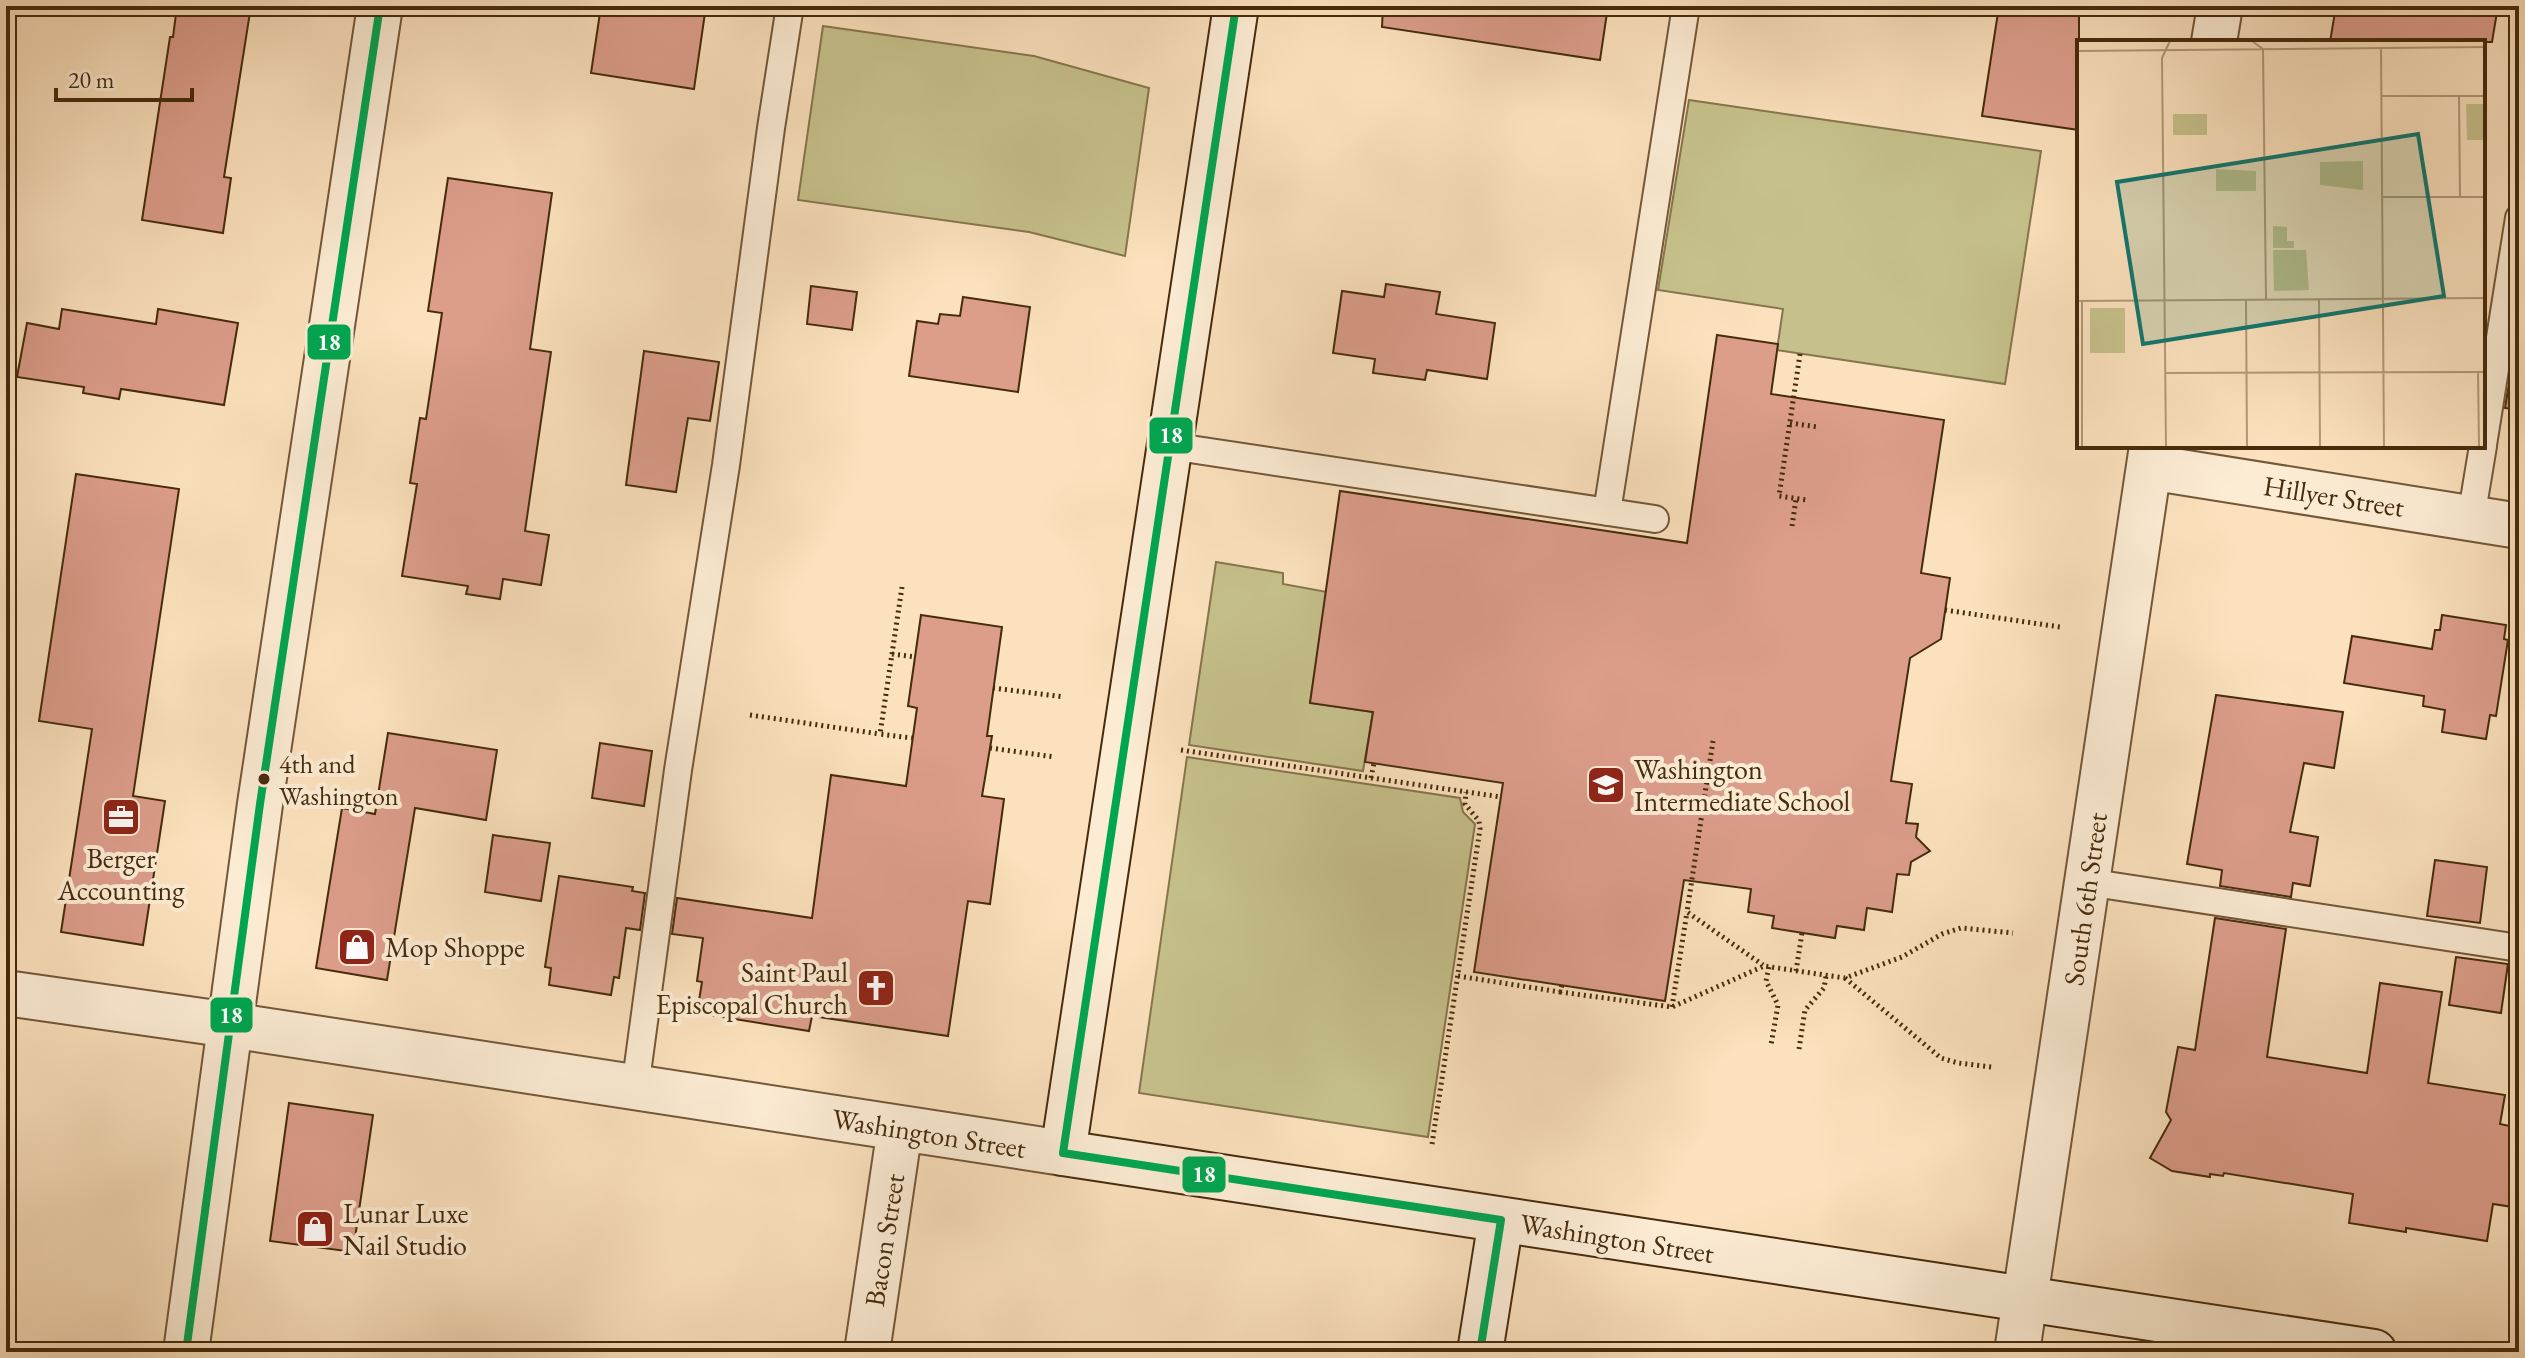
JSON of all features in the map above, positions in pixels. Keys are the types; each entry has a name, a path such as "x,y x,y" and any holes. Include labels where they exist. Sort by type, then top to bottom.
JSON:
{"street":[{"path":"186,1352 260,804 380,6"},
{"path":"1063,1153 1236,6"},
{"path":"2214,40 2220,6"},
{"name":"Hillyer Street","path":"2150,456 2519,526"},
{"name":"South 6th Street","path":"2017,1352 2150,456"},
{"name":"Washington Street","path":"6,993 2374,1352"},
{"name":"Bacon Street","path":"867,1352 900,1128"},
{"path":"1480,1352 1501,1220"}],"lane":[{"path":"635,1088 678,770 726,465 790,6"},
{"path":"1607,512 1686,6"},
{"path":"2485,433 2519,218"},
{"path":"1170,446 1655,519"},
{"path":"2471,518 2483,448"},
{"path":"2087,882 2519,948"}],"path":[{"path":"1800,354 1779,496 1807,500"},
{"path":"1790,423 1818,427"},
{"path":"1792,526 1796,499"},
{"path":"880,734 902,587"},
{"path":"1945,610 2060,627"},
{"path":"892,654 915,657"},
{"path":"993,688 1064,697"},
{"path":"750,715 912,738"},
{"path":"1672,1007 1713,741"},
{"path":"990,748 1055,757"},
{"path":"1181,750 1501,797"},
{"path":"1371,778 1374,763"},
{"path":"1432,1144 1480,829 1479,821 1465,804 1466,792"},
{"path":"1687,912 1766,966 1845,978 1902,957 1942,934 1961,928 2013,933"},
{"path":"1796,971 1802,933"},
{"path":"1458,976 1672,1007 1766,966"},
{"path":"1766,966 1766,981 1778,1005 1771,1045"},
{"path":"1799,1049 1805,1010 1824,988 1826,976"},
{"path":"1845,978 1941,1058 1992,1067"}],"shaded area":[{"path":"823,26 1034,56 1149,88 1125,256 1029,232 798,200"},
{"path":"1689,100 2041,151 2005,384 1777,350 1783,309 1658,290"},
{"path":"1216,562 1283,573 1283,584 1327,592 1310,703 1373,712 1363,771 1189,745"},
{"path":"1187,757 1460,798 1463,812 1475,824 1428,1137 1139,1093"}],"building":[{"path":"177,6 251,6 224,177 231,178 223,233 142,220"},
{"path":"601,6 706,6 694,89 591,73"},
{"path":"1383,6 1608,6 1600,60 1382,27"},
{"path":"1999,6 2079,6 2077,130 1982,116"},
{"path":"2336,6 2498,6 2492,42 2330,40"},
{"path":"448,178 552,193 530,349 551,352 525,531 549,535 541,585 503,579 500,599 466,594 468,586 402,576 417,484 410,483 420,418 426,419 442,313 428,311"},
{"path":"1386,284 1440,292 1436,314 1495,323 1487,379 1427,370 1425,380 1373,373 1375,359 1333,353 1342,291 1384,297"},
{"path":"811,286 857,292 852,330 807,324"},
{"path":"963,297 1030,307 1018,392 909,376 917,321 938,324 940,314 960,316"},
{"path":"62,309 156,324 158,309 238,323 224,405 121,389 119,399 83,393 84,387 17,377 27,323 59,329"},
{"path":"2519,329 2519,410 2505,408"},
{"path":"1717,335 1778,344 1771,394 1944,420 1921,573 1950,578 1941,639 1910,658 1891,781 1912,784 1906,823 1918,824 1916,837 1930,851 1911,862 1909,875 1897,874 1892,912 1867,908 1864,930 1837,926 1835,938 1772,928 1774,916 1748,912 1751,889 1684,880 1665,1001 1474,972 1503,783 1365,762 1373,712 1310,703 1340,491 1687,543"},
{"path":"644,351 719,362 710,421 688,418 676,492 626,485"},
{"path":"76,474 179,489 133,796 165,801 143,945 61,932 92,729 39,721"},
{"path":"921,615 1002,627 987,736 992,736 982,796 1004,799 990,904 968,901 948,1036 812,1016 809,1031 697,1013 702,982 697,981 703,938 672,934 677,898 812,918 831,775 906,786 917,708 908,706"},
{"path":"2442,615 2506,625 2504,639 2508,640 2496,716 2490,715 2486,739 2442,732 2445,710 2423,706 2424,696 2344,683 2352,636 2432,649 2435,630 2440,630"},
{"path":"2216,695 2343,712 2334,768 2304,763 2290,832 2318,837 2310,886 2293,883 2291,897 2220,886 2222,870 2187,864"},
{"path":"388,733 497,750 486,820 415,808 387,980 316,968 342,808 375,814"},
{"path":"600,743 652,751 644,806 592,798"},
{"path":"493,835 550,843 541,901 485,892"},
{"path":"2435,860 2487,867 2480,923 2427,916"},
{"path":"559,876 633,887 632,891 645,893 640,930 626,928 619,978 614,977 611,995 549,985 551,968 545,967"},
{"path":"2215,918 2286,929 2267,1057 2367,1073 2380,983 2442,992 2428,1083 2505,1095 2500,1124 2519,1128 2519,1208 2493,1204 2487,1241 2406,1228 2406,1232 2349,1223 2353,1194 2224,1173 2223,1176 2210,1174 2210,1177 2172,1171 2150,1158 2171,1120 2166,1112 2178,1047 2195,1050"},
{"path":"2456,957 2508,964 2501,1013 2449,1005"},
{"path":"289,1103 373,1115 353,1252 270,1241"}],"transit line":[{"name":"18","path":"186,1352 260,804 380,6"},
{"name":"18","path":"1236,6 1063,1153 1501,1220 1480,1352"}],"place":[{"name":"4th and Washington","path":"264,779"},
{"name":"Washington Intermediate School","path":"1606,785"},
{"name":"Berger Accounting","path":"121,817"},
{"name":"Mop Shoppe","path":"357,947"},
{"name":"Saint Paul Episcopal Church","path":"876,988"},
{"name":"Lunar Luxe Nail Studio","path":"315,1229"}]}
